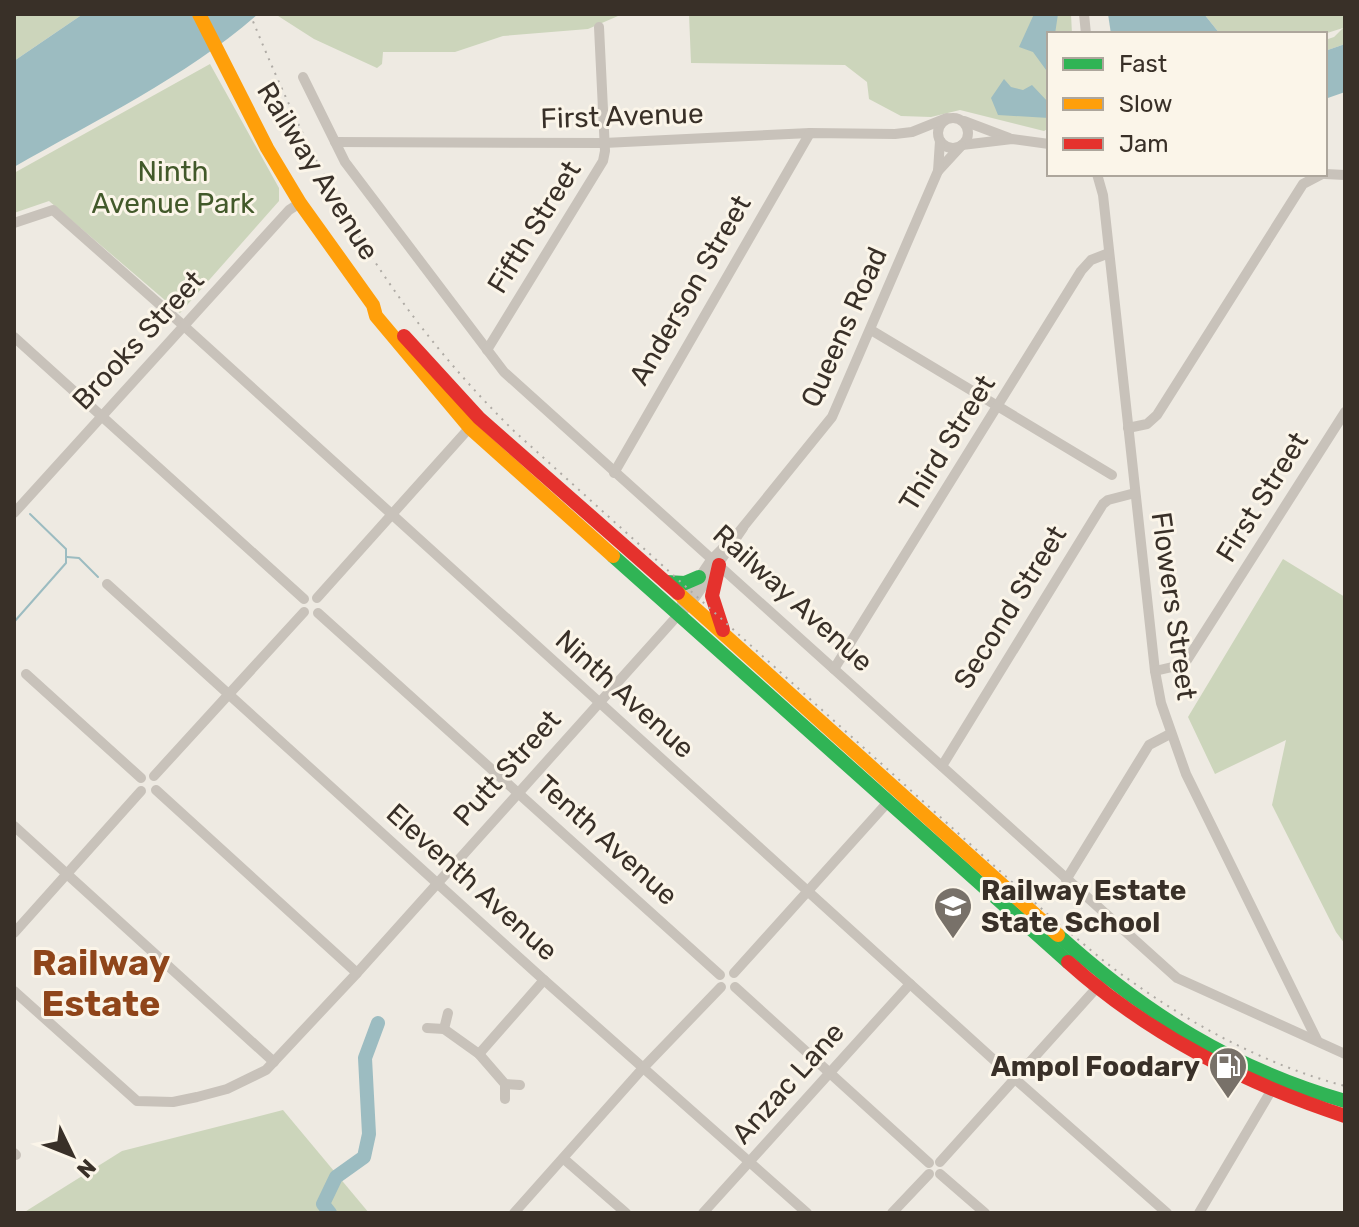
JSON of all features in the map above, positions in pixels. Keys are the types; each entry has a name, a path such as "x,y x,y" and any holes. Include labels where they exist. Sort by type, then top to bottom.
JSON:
{"main road":[{"name":"Railway Avenue","path":"199,14 267,148 300,203 373,305 376,316 411,361 475,423 684,606 888,802 1101,983 1236,1061 1310,1092 1345,1101"},
{"name":"Railway Avenue","path":"475,423 665,582 684,606 728,639 1141,1020 1183,1046 1271,1091 1345,1116"},
{"path":"715,563 712,596 728,639"},
{"path":"665,582 685,583 699,577"}],"street":[{"name":"Fifth Street","path":"487,350 599,169 605,151 599,27"},
{"name":"Railway Avenue","path":"303,77 354,174 504,372 1177,978 1345,1054"},
{"name":"First Avenue","path":"912,132 947,118"},
{"path":"1012,139 963,120 947,118 939,127 940,140 952,148 1012,139 1047,143"},
{"path":"961,146 969,133 963,120"},
{"name":"First Avenue","path":"335,142 604,143 810,133 912,132 940,140"},
{"name":"Anderson Street","path":"614,473 810,133"},
{"name":"Queens Road","path":"684,606 832,417 938,171 940,140"},
{"name":"Queens Road","path":"938,171 961,146"},
{"name":"Flowers Street","path":"1098,176 1103,195 1155,671 1170,734 1186,774 1317,1040"},
{"name":"Flowers Street","path":"1103,195 1105,176"},
{"path":"1128,428 1147,424 1157,415 1303,184 1320,176"},
{"name":"Brooks Street","path":"16,506 289,210 300,203"},
{"name":"Ninth Avenue","path":"14,223 53,210 1167,1213"},
{"name":"Third Street","path":"834,669 1081,271 1091,260 1109,253"},
{"path":"871,330 1112,475"},
{"path":"14,337 304,599"},
{"name":"First Street","path":"1155,671 1181,665 1187,660 1345,412"},
{"path":"317,598 475,423"},
{"name":"Second Street","path":"942,766 1103,504 1135,493"},
{"name":"Queens Road","path":"684,606 699,577 715,563"},
{"name":"Eleventh Avenue","path":"107,584 544,980 807,1213"},
{"path":"311,596 317,598 321,605 318,613 312,616 304,612 301,607 304,599 311,596"},
{"name":"Putt Street","path":"14,991 137,1101 173,1102 227,1089 253,1078 274,1062 357,973 684,606"},
{"path":"154,776 304,612"},
{"name":"Tenth Avenue","path":"318,613 720,975"},
{"path":"26,674 141,778"},
{"path":"1066,880 1149,745 1170,734"},
{"path":"149,774 154,776 158,784 156,790 149,794 141,791 138,786 141,778 149,774"},
{"path":"156,790 357,973"},
{"path":"14,933 141,791"},
{"path":"734,973 888,802"},
{"path":"14,826 274,1062"},
{"path":"726,971 734,973 737,978 735,987 729,990 721,987 718,981 720,975 726,971"},
{"path":"479,1054 544,980"},
{"path":"892,1213 1101,983"},
{"name":"Anzac Lane","path":"703,1213 910,984"},
{"path":"514,1213 643,1068 721,987"},
{"path":"735,987 985,1213"},
{"path":"444,1029 448,1013"},
{"path":"427,1028 444,1029 479,1054 505,1084 505,1099"},
{"path":"505,1084 520,1085"},
{"path":"1199,1213 1271,1091"},
{"path":"564,1159 626,1213"}],"green space":[{"path":"83,14 14,61 14,16"},
{"path":"275,14 675,14 618,16 588,29 503,36 455,52 383,52 382,64 377,68 314,39"},
{"path":"689,14 1071,14 1072,32 1047,32 1047,129 1044,131 960,110 931,117 901,116 869,99 867,82 845,65 691,63"},
{"path":"1204,14 1345,14 1345,44 1327,50 1327,39 1343,28 1327,33 1218,32"},
{"name":"Ninth Avenue Park","path":"210,64 279,188 279,201 180,313 49,201 14,213 14,173"},
{"path":"1283,559 1345,597 1345,944 1272,805 1286,740 1215,774 1188,717"},
{"path":"283,1110 369,1213 23,1213 122,1151"}],"water":[{"path":"83,14 258,14 171,78 14,167 14,61"},
{"path":"1034,14 1058,14 1055,32 1047,32 1047,71 1033,52 1019,47"},
{"path":"1108,14 1204,14 1218,32 1111,32"},
{"path":"1345,44 1345,92 1327,98 1327,50"},
{"path":"1004,79 1011,87 1023,90 1032,85 1047,101 1047,118 998,115 991,98"}],"waterway":[{"path":"14,622 66,563 66,549 30,514"},
{"path":"67,557 79,558 98,577"},
{"path":"330,1213 323,1204 336,1177 364,1157 369,1134 365,1058 378,1023"}],"railway":[{"path":"250,14 302,131 359,237 428,336 514,431 1054,920 1111,967 1155,998 1234,1043 1288,1068 1345,1086"}],"traffic: fast":[{"path":"613,556 1068,962"},
{"path":"666,582 685,583 699,577"},
{"path":"1058,935 1123,989 1192,1035 1265,1073 1345,1101"}],"traffic: slow":[{"path":"199,14 267,148 300,203 373,305 376,316 470,428 613,556"},
{"path":"678,593 1058,935"}],"traffic: jam":[{"path":"404,336 479,418 678,593"},
{"path":"719,565 712,596 723,630"},
{"path":"1068,962 1131,1012 1199,1054 1270,1088 1345,1116"}],"place":[{"name":"Railway Estate State School","path":"953,940"},
{"name":"Ampol Foodary","path":"1228,1100"}],"district":[{"name":"Railway Estate","path":"101,982"}]}
